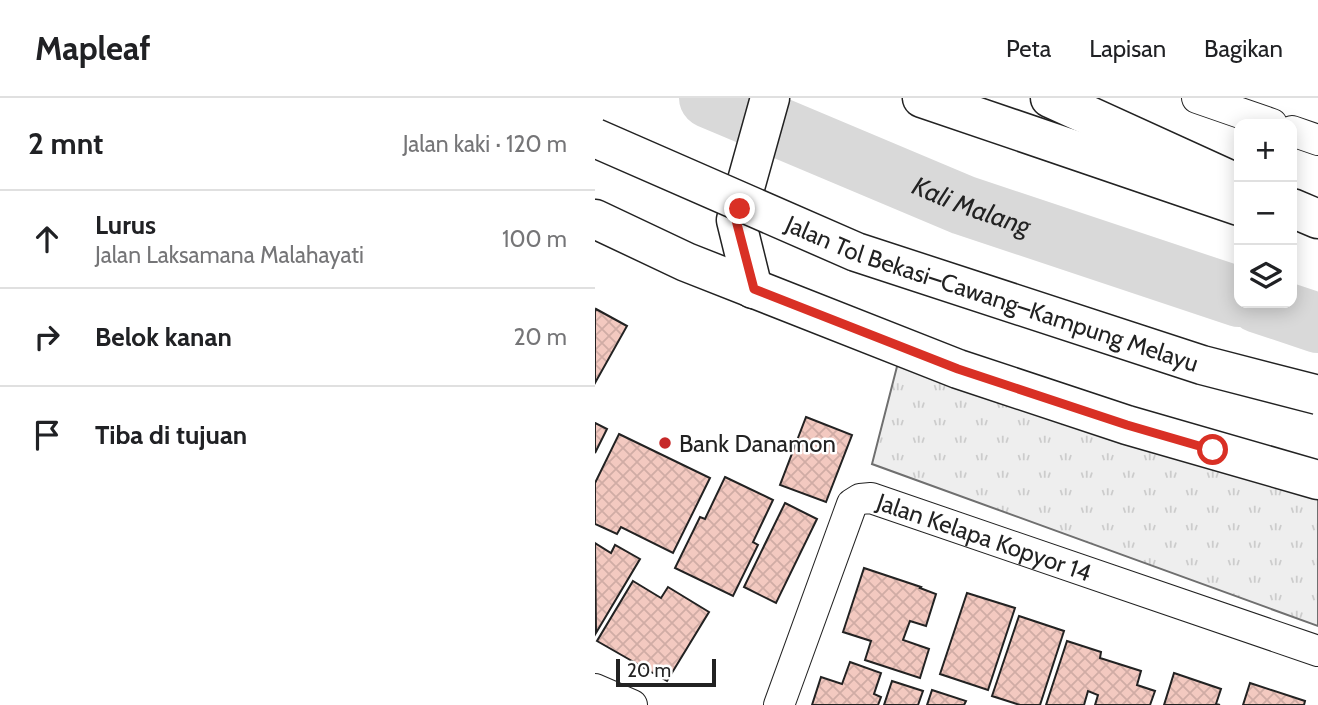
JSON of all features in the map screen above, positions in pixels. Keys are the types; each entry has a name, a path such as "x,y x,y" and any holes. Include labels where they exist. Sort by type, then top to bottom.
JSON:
{"main road":[{"path":"754,289 738,214 770,98"},
{"path":"922,98 1234,204"},
{"path":"1050,98 1235,182"},
{"name":"Jalan Tol Bekasi–Cawang–Kampung Melayu","path":"595,138 856,252 1202,365 1318,394"},
{"path":"1297,210 1318,219"},
{"path":"686,262 738,214"},
{"path":"595,219 686,262 958,369 1127,425 1318,480"},
{"path":"1297,225 1318,232"}],"street":[{"path":"1196,98 1257,119"},
{"path":"1297,133 1318,141"},
{"name":"Jalan Kelapa Kopyor 14","path":"779,705 852,504 860,499 871,498 1318,651"},
{"path":"595,689 632,705"}],"green space":[{"path":"902,347 1318,480 1318,626 872,464"}],"building":[{"path":"596,309 627,326 595,383 595,312"},
{"path":"806,417 852,435 826,502 780,485"},
{"path":"595,423 607,429 595,453"},
{"path":"619,434 710,478 673,553 621,527 617,534 595,524 595,483"},
{"path":"725,477 773,500 753,542 758,545 733,596 675,568 700,517 705,519"},
{"path":"785,503 817,519 776,603 744,587"},
{"path":"595,543 611,553 615,545 640,559 596,633"},
{"path":"864,568 936,594 926,626 910,621 903,640 929,649 920,678 865,660 871,641 843,632"},
{"path":"633,581 661,598 668,587 709,612 667,681 597,641"},
{"path":"967,593 1015,608 988,690 940,674"},
{"path":"1019,616 1064,631 1040,705 1020,705 992,696"},
{"path":"1067,641 1101,652 1100,658 1141,671 1137,685 1155,691 1150,705 1095,705 1098,695 1088,691 1084,705 1046,705"},
{"path":"850,662 881,673 874,694 881,697 878,705 812,705 821,677 842,684"},
{"path":"1174,673 1221,689 1216,704 1220,705 1164,705"},
{"path":"892,681 923,691 918,705 884,705"},
{"path":"1250,683 1305,701 1304,705 1243,705"},
{"path":"932,690 966,701 964,705 927,705"}],"waterway":[{"name":"Kali Malang","path":"709,98 963,205 1234,295"},
{"name":"Kali Malang","path":"1273,308 1318,323"}],"place":[{"name":"Bank Danamon","path":"665,443"}],"route":[{"path":"740,209 736,220 754,289 958,369 1127,425 1213,450"}]}
